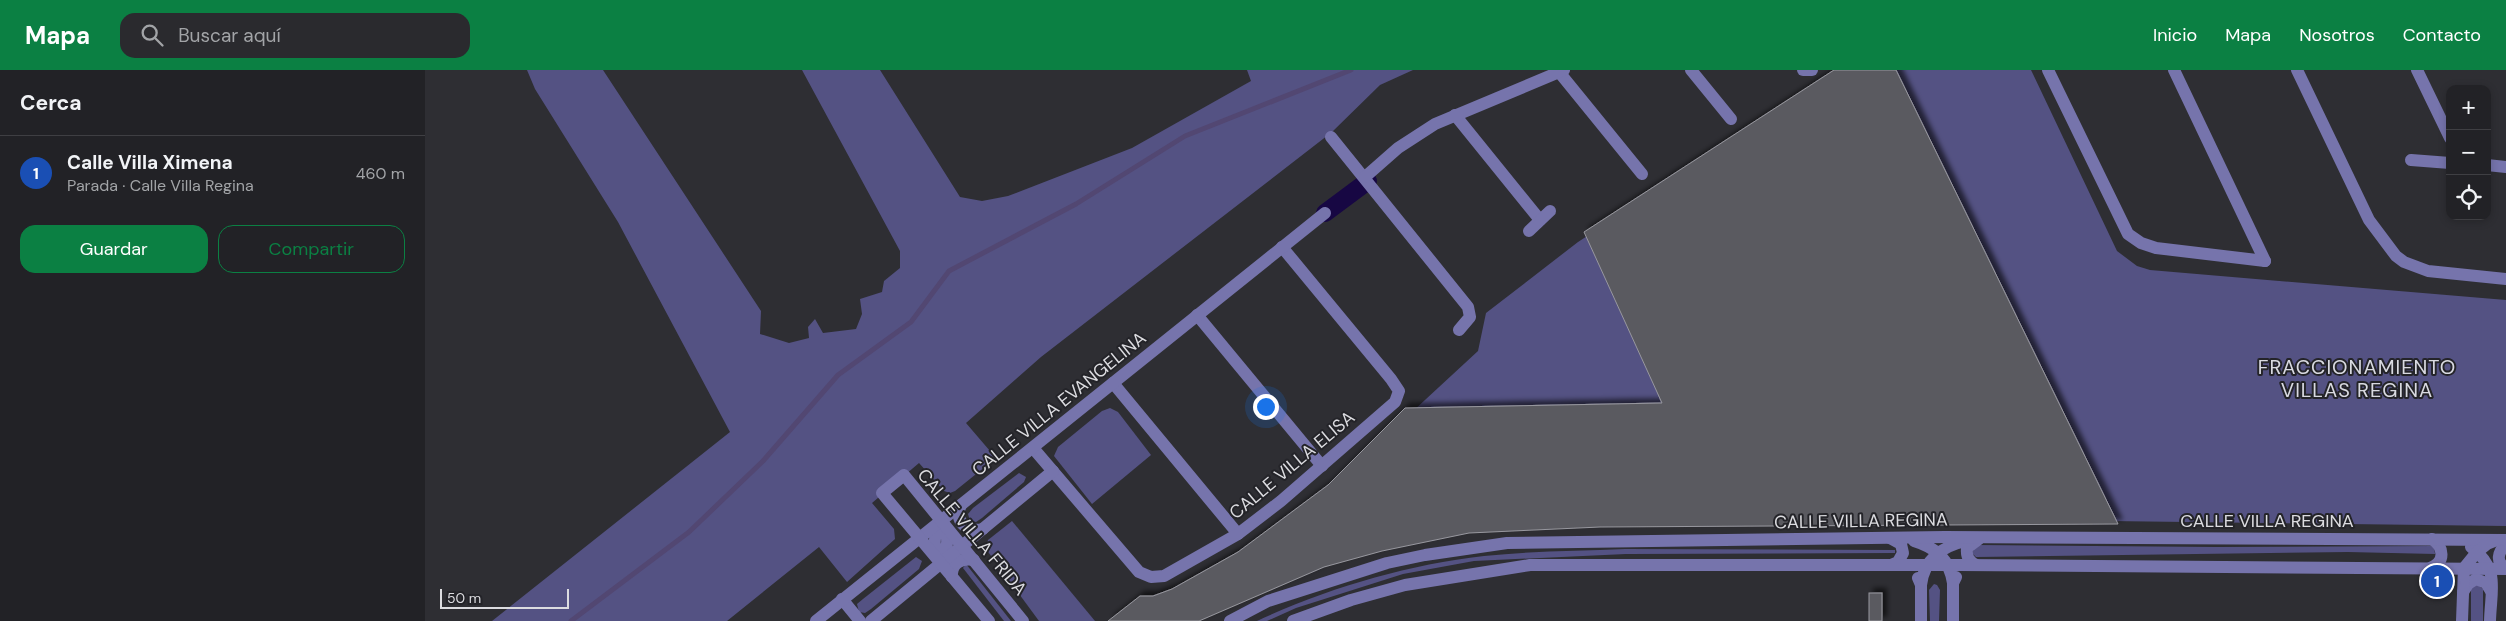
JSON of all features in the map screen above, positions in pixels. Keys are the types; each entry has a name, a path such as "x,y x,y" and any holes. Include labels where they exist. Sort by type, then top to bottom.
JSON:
{"street":[{"path":"1691,70 1731,119"},
{"path":"1803,70 1811,70"},
{"path":"2048,70 2123,228 2134,239 2156,248 2265,261 2174,70"},
{"path":"2297,70 2369,220 2396,256 2404,262 2429,271 2506,278"},
{"path":"2417,70 2446,130"},
{"path":"1365,177 1398,148 1435,124 1561,71 1642,174"},
{"path":"1455,115 1541,220"},
{"path":"1331,137 1468,306 1469,317 1459,330"},
{"path":"2411,160 2446,163"},
{"path":"2491,165 2506,166"},
{"path":"1529,231 1550,211"},
{"name":"CALLE VILLA EVANGELINA","path":"816,621 943,516 961,505 1033,448 1325,213"},
{"name":"CALLE VILLA ELISA","path":"1033,448 1139,572 1145,576 1156,578 1164,576 1238,534 1322,466 1395,402 1399,391 1397,385 1282,247"},
{"path":"2251,260 2257,254 2258,248"},
{"path":"1197,315 1322,466"},
{"path":"1113,383 1238,534"},
{"path":"912,541 914,549 923,554 927,564 939,571 952,569 956,563 963,560 983,529 1053,471"},
{"name":"CALLE VILLA FRIDA","path":"989,621 912,541 882,493 904,475 943,516 1023,621"},
{"path":"961,505 959,516 963,525 972,530 983,529"},
{"path":"912,541 935,534 943,516"},
{"path":"939,571 943,544 943,516"},
{"path":"935,534 943,544"},
{"path":"1921,621 1921,585 1927,566 1939,552 1962,542 1983,537"},
{"path":"1977,565 1967,558 1967,548 1983,537"},
{"name":"CALLE VILLA REGINA","path":"1230,621 1268,601 1387,563 1425,555 1507,543 1983,537 2457,539 2504,541"},
{"path":"1895,538 1924,544 1939,552 1949,565 1953,583 1953,621"},
{"path":"1895,538 1901,544 1903,553 1895,566"},
{"path":"2430,568 2439,562 2443,553 2439,544 2432,539"},
{"path":"2457,539 2499,570"},
{"path":"2462,621 2463,592 2461,571 2477,552 2493,540 2504,541 2499,553 2499,570 2491,591 2490,621"},
{"path":"912,541 943,544 969,550"},
{"path":"871,621 969,550"},
{"path":"1293,621 1351,600 1405,585 1495,569 1530,565 1977,565 2499,570"},
{"path":"1953,583 1961,572 1977,565"},
{"path":"1895,566 1915,574 1921,585"},
{"path":"2463,592 2468,584 2476,579 2485,583 2491,591"},
{"path":"842,600 860,621"}],"shaded area":[{"path":"527,70 603,70 761,311 760,334 789,343 809,338 808,327 815,319 823,333 856,329 862,314 860,299 882,292 884,281 900,268 900,251 802,70 880,70 960,197 982,201 1008,196 1132,148 1251,81 1247,70 1413,70 1380,85 1332,132 1041,357 966,423 996,458 955,491 950,493 944,491 919,463 872,503 894,529 895,539 847,582 819,547 727,621 492,621 730,432 618,222 535,89"},
{"path":"1842,70 2031,70 2117,251 2137,266 2150,270 2506,300 2506,526 2108,521 1490,526 1327,562 1114,621 1205,575 1320,497 1478,351 1486,313 1578,242"},
{"path":"1110,408 1118,412 1151,455 1092,504 1054,456 1058,447 1102,411"},
{"path":"1019,473 1026,477 1024,482 982,518 976,522 970,521 968,514 973,508"},
{"path":"1012,521 1095,621 1039,621 986,549 988,540"},
{"path":"1976,545 2434,546 2435,554 2348,552 1976,557 1972,553"},
{"path":"1625,549 1895,550 1895,553 1626,554 1474,561 1403,574 1296,608 1267,621 1257,621 1339,588 1426,565 1502,554"},
{"path":"916,557 922,561 919,569 871,609 865,613 859,612 857,604"},
{"path":"966,564 1011,621 1004,621 963,568"},
{"path":"2475,583 2483,589 2483,621 2471,621 2471,587"},
{"path":"1934,584 1940,590 1939,621 1930,621 1929,590"}],"building":[{"path":"1834,70 1896,70 2118,524 1600,527 1469,533 1382,551 1324,567 1199,621 1108,621 1140,596 1153,596 1172,589 1238,552 1328,485 1405,408 1662,403 1584,232"},
{"path":"1869,593 1882,593 1882,621 1869,621"}],"waterway":[{"path":"571,621 689,532 763,461 838,375 911,322 949,271 1076,204 1185,136 1351,70"},
{"path":"1325,213 1368,181"}],"place":[{"name":"Calle Villa Ximena","path":"2437,581"}],"district":[{"name":"FRACCIONAMIENTO VILLAS REGINA","path":"2357,378"}]}
